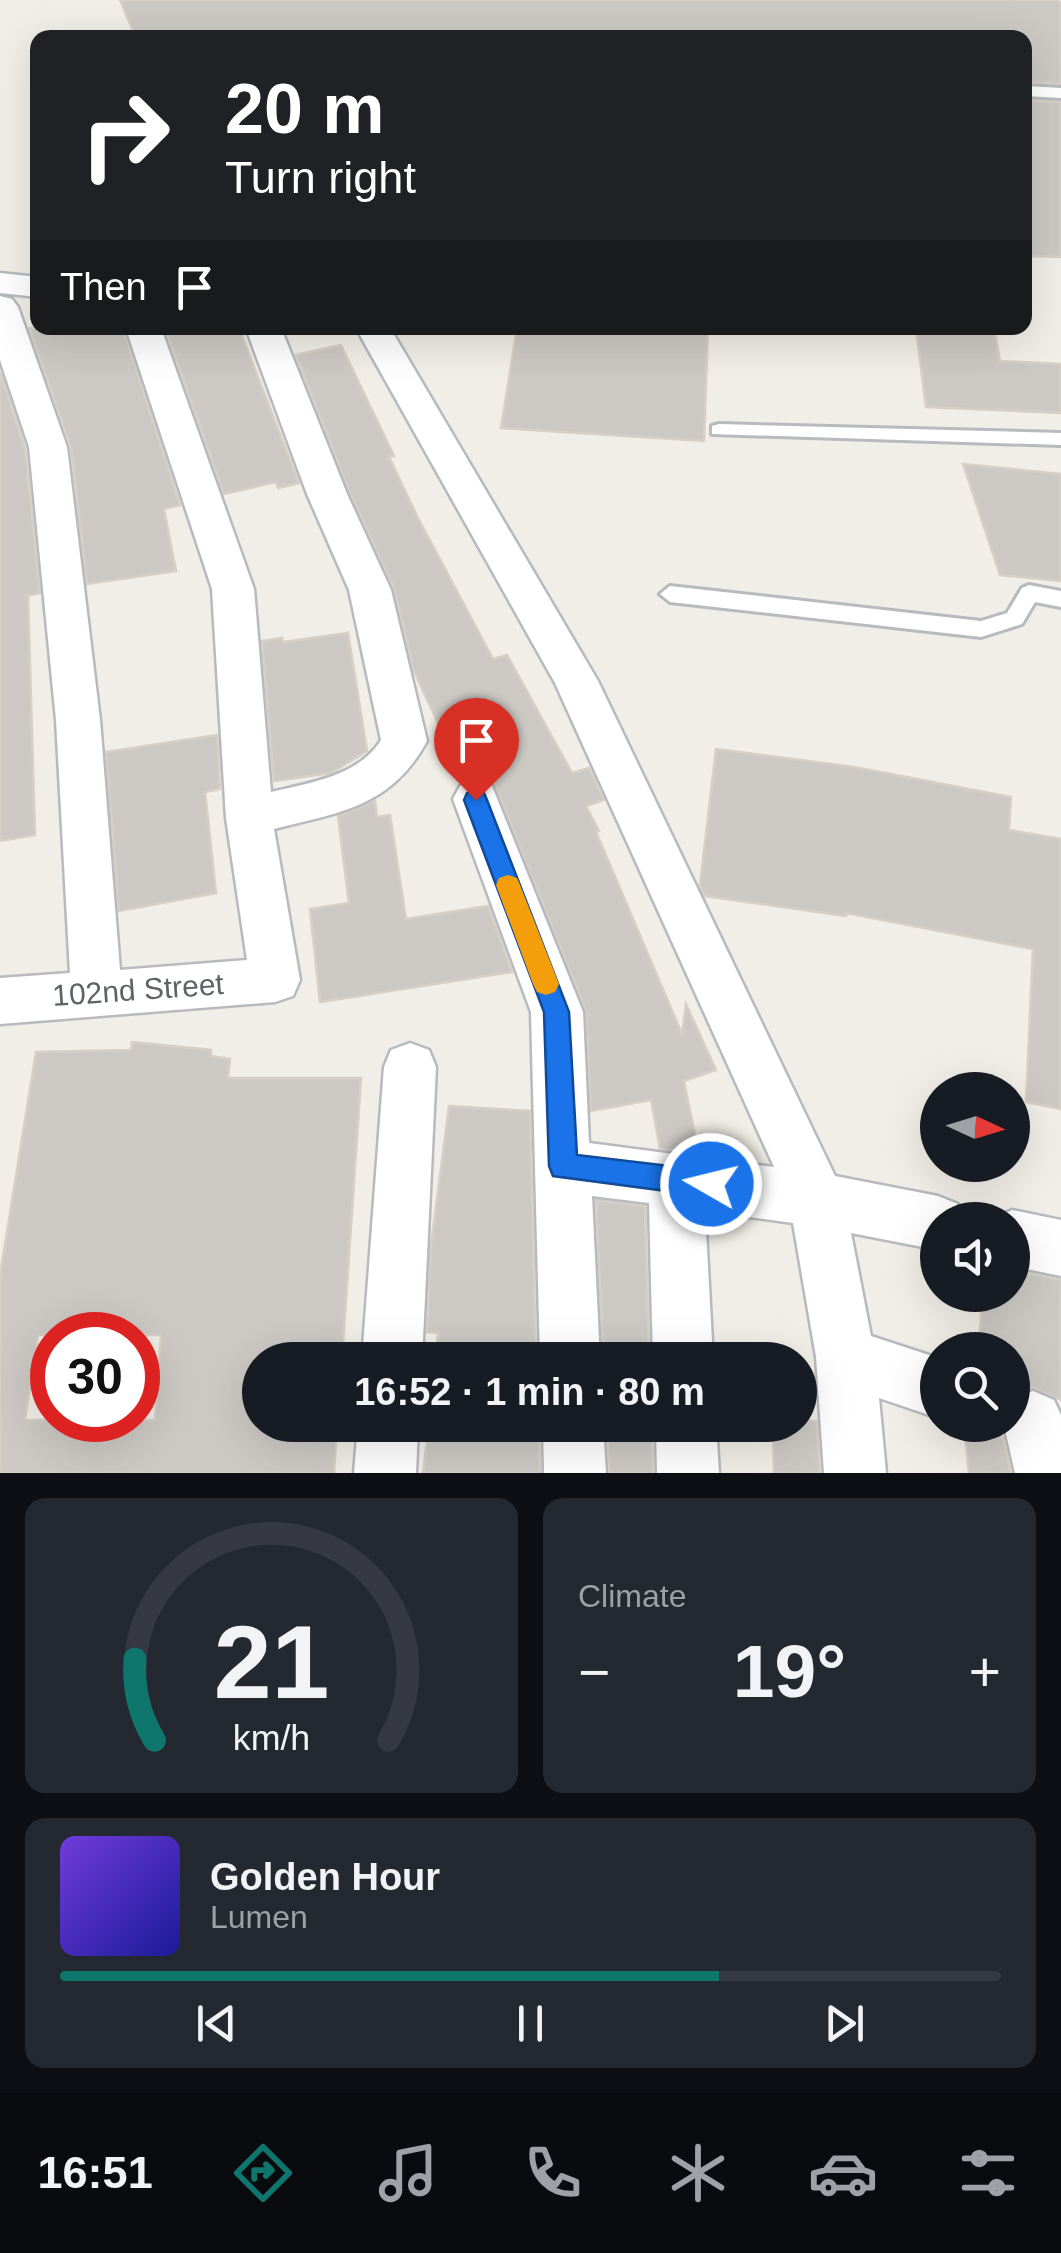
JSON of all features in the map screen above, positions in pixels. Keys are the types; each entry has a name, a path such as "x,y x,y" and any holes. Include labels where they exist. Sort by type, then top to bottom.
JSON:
{"street":[{"path":"0,283 30,286"},
{"path":"0,307 48,448 78,720 96,992"},
{"path":"145,335 233,590 249,818 378,777 397,759 404,741 370,590 327,494 266,335"},
{"path":"376,335 576,681 816,1199 846,1357 855,1473"},
{"path":"476,800 556,1012 569,1342"},
{"name":"102nd Street","path":"0,1001 275,980 249,818"},
{"path":"393,1342 410,1067"},
{"path":"563,1166 816,1199 920,1219"},
{"path":"676,1179 682,1342"},
{"path":"1030,1242 1061,1248"},
{"path":"846,1357 920,1382"},
{"path":"386,1473 387,1442"},
{"path":"573,1442 574,1473"},
{"path":"687,1442 688,1473"}],"lane":[{"path":"1032,90 1061,92"},
{"path":"719,430 1061,440"},
{"path":"670,594 981,629 1015,619 1028,593 1061,600"}],"building":[{"path":"120,0 1057,0 1061,3 1061,84 1032,82 1032,30 133,30"},
{"path":"1032,100 1061,102 1061,257 1032,256"},
{"path":"31,335 125,335 180,505 164,509 176,571 87,584 71,446"},
{"path":"167,335 242,335 299,483 278,488 276,482 224,494"},
{"path":"516,335 708,335 704,441 501,428"},
{"path":"917,335 995,335 1000,361 1061,364 1061,413 926,407"},
{"path":"341,345 394,456 389,457 417,516 493,659 507,655 572,773 589,768 604,800 586,806 599,831 596,832 682,1034 686,1004 716,1070 684,1081 699,1154 660,1148 651,1100 591,1111 586,1011 495,785 477,776 460,782 450,760 454,758 414,671 394,588 350,493 296,355"},
{"path":"0,372 25,448 40,593 24,596 28,596 35,835 0,841"},
{"path":"963,464 1061,474 1061,581 1000,575"},
{"path":"348,633 367,751 331,773 274,781 262,641"},
{"path":"217,735 220,789 205,792 216,893 119,911 106,752"},
{"path":"716,749 854,767 1011,797 1009,830 1061,839 1061,1109 1030,1103 1027,1072 1033,949 846,913 705,896 700,885"},
{"path":"375,801 377,817 390,815 406,919 488,906 512,972 320,1002 310,909 349,903 338,816"},
{"path":"132,1042 211,1050 211,1056 230,1059 228,1078 361,1078 343,1342 242,1342 242,1442 336,1442 334,1473 0,1473 0,1275 36,1052 131,1050"},
{"path":"449,1106 530,1111 536,1342 437,1342 438,1333 427,1332 431,1245"},
{"path":"596,1200 645,1206 649,1342 603,1342"},
{"path":"1030,1274 1061,1280 1061,1400 1030,1388 1030,1332 980,1332 981,1312 1030,1312"},
{"path":"817,1421 820,1473 774,1473 773,1442 817,1442"},
{"path":"427,1442 539,1442 540,1473 423,1473"},
{"path":"608,1442 652,1442 653,1473 610,1473"},
{"path":"966,1442 1004,1442 1011,1473 969,1473"}],"slow traffic":[{"path":"508,885 546,984"}],"route":[{"path":"476,800 556,1012 563,1166 711,1184"}]}
